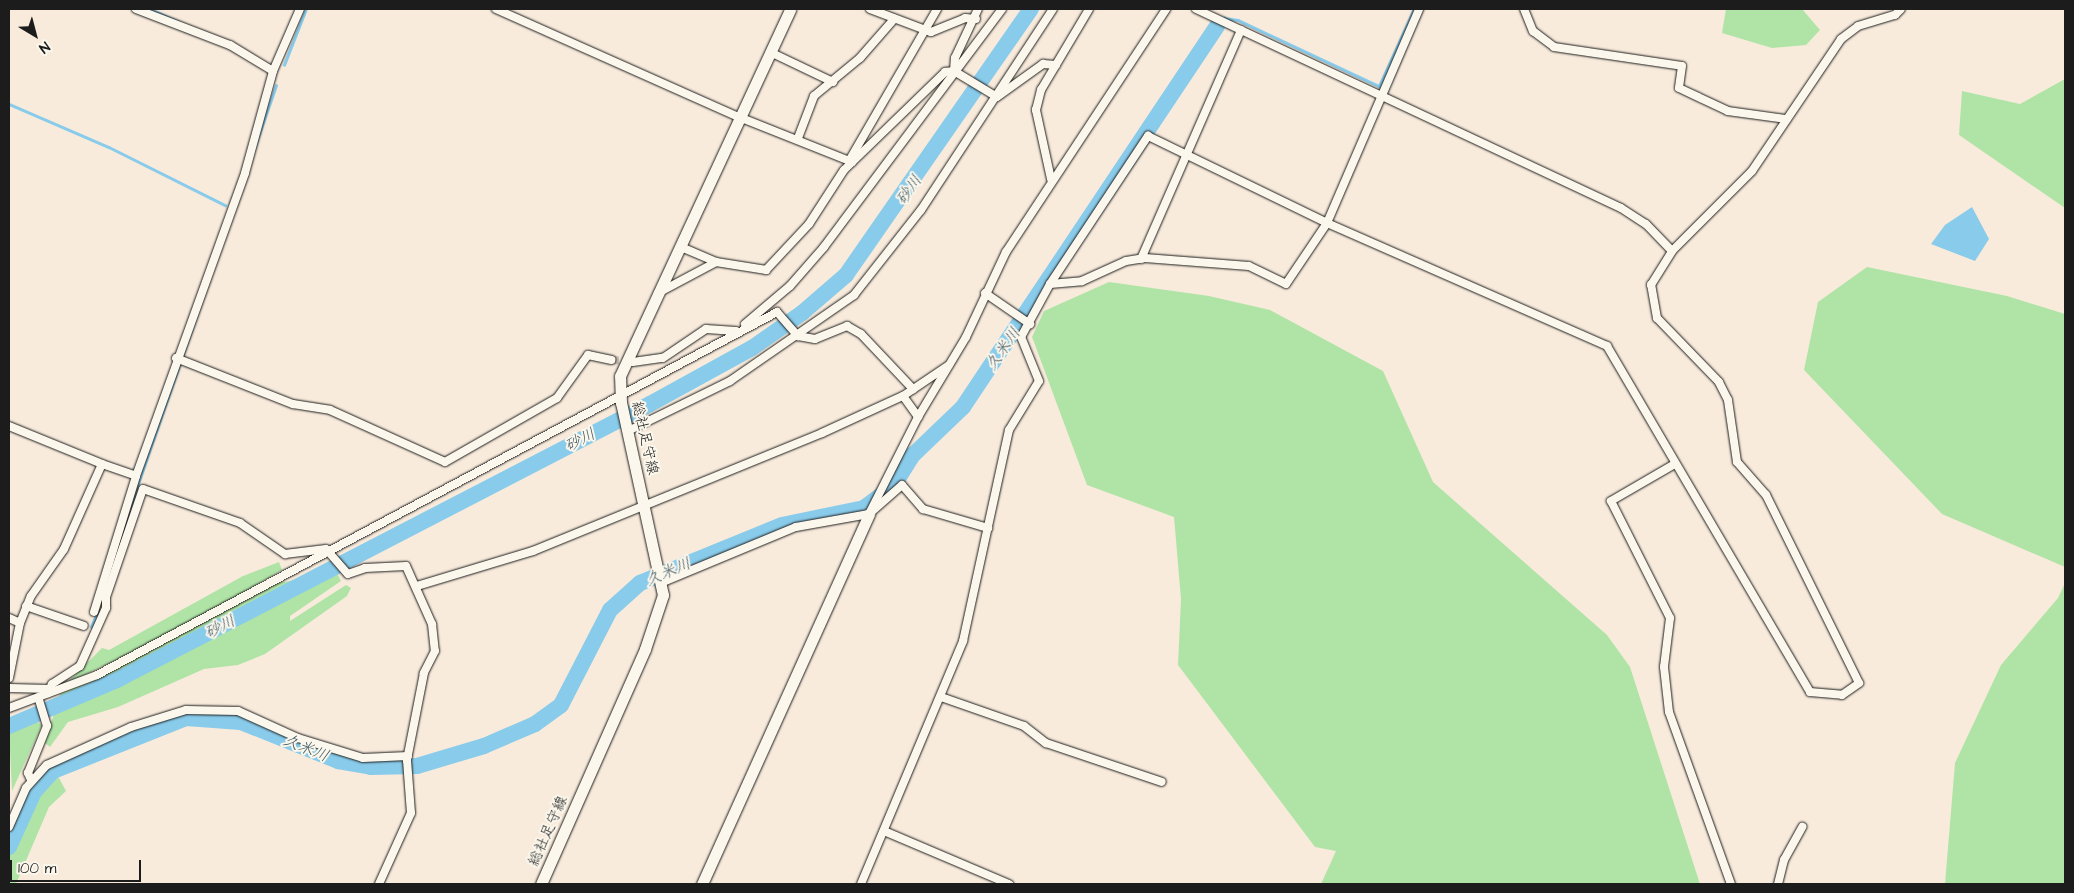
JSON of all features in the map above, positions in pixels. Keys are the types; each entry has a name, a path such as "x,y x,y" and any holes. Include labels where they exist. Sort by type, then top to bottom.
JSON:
{"main road":[{"name":"総社足守線","path":"541,884 645,649 659,612 663,580 621,399 626,357 681,247 790,9"},
{"path":"702,884 871,509"}],"street":[{"path":"136,9 230,45 273,71"},
{"path":"9,708 39,699 80,666 106,608 106,597 138,486 136,476 180,359 245,173 273,71 300,9"},
{"path":"496,9 739,117 798,138 851,161"},
{"path":"870,9 881,11 894,19 924,31 946,30 971,16 976,19"},
{"path":"681,247 716,262 755,271 777,263 851,161 937,9"},
{"path":"954,71 955,58 976,19 978,9"},
{"path":"632,362 663,358 706,329 737,331 782,292 846,218 1002,9"},
{"path":"627,428 730,382 854,295 877,267 997,97 1006,76 1053,9"},
{"path":"1051,179 1036,110 1056,65 1089,9"},
{"path":"871,509 918,417 952,363 985,293 1051,179 1166,9"},
{"path":"1196,9 1621,208 1646,224 1672,251"},
{"path":"1050,284 1082,282 1141,259 1249,266 1286,284 1327,223 1419,9"},
{"path":"1524,9 1533,31 1554,47 1682,66 1679,88 1728,111 1786,119"},
{"path":"861,884 963,641 1009,430 1039,381 1021,337 1026,321 1148,136 1327,223 1607,346 1615,352 1674,465 1810,692 1842,695 1858,683 1766,495 1737,462 1732,413 1719,382 1671,337 1652,310 1651,285 1672,251 1744,181 1841,39 1858,26 1895,15 1901,9"},
{"path":"798,138 810,101 833,82 894,19"},
{"path":"1141,259 1241,30"},
{"path":"770,52 833,82"},
{"path":"997,97 1043,64 1056,65"},
{"path":"851,161 904,117 945,72 954,71 997,97"},
{"path":"658,293 716,262"},
{"path":"777,312 782,292"},
{"path":"985,293 1026,321"},
{"path":"777,312 798,336 814,339 847,326 861,334 913,389"},
{"path":"9,688 49,691 96,675 258,585 333,555 621,399 737,331 777,312"},
{"path":"180,359 293,404 330,410 445,462 557,398 588,355 611,360"},
{"path":"417,586 533,551 903,396 952,363"},
{"path":"903,396 918,417"},
{"path":"9,426 136,476"},
{"path":"9,678 20,623 26,606 64,549 102,464"},
{"path":"1674,465 1611,501 1670,618 1664,667 1669,712 1731,884"},
{"path":"663,580 796,527 871,509 902,485 923,509 988,528"},
{"path":"138,486 240,523 285,554 333,555"},
{"path":"94,612 138,486"},
{"path":"333,555 345,573 406,566 417,586 432,624 435,651 424,673 407,758 411,813 379,884"},
{"path":"26,606 84,626"},
{"path":"9,618 20,623"},
{"path":"941,697 1024,726 1046,743 1162,782"},
{"path":"31,780 28,773 46,720 39,699"},
{"path":"9,827 31,780 53,762 131,727 204,708 238,711 350,755 375,760 407,758"},
{"path":"1778,884 1784,860 1802,827"},
{"path":"884,831 1009,884"}],"green space":[{"path":"1726,9 1802,9 1820,30 1806,45 1772,48 1722,33"},
{"path":"2065,79 2065,208 1959,135 1962,91 2020,104"},
{"path":"1867,267 2007,296 2065,314 2065,567 1942,514 1804,370 1818,302"},
{"path":"1109,282 1209,296 1270,310 1383,371 1433,482 1607,635 1630,667 1700,884 1321,884 1336,851 1315,847 1178,665 1181,599 1174,517 1087,485 1032,337 1044,311"},
{"path":"279,562 282,570 179,629 66,684 102,648 109,650 243,576"},
{"path":"337,573 341,581 290,616 290,621 346,585 351,588 347,596 265,654 238,665 204,669 118,707 68,722 50,747 45,743 60,694 103,676 278,583"},
{"path":"2065,583 2065,884 1945,884 1955,763 2001,665 2058,598"},
{"path":"35,720 42,725 12,791 9,729"},
{"path":"58,776 66,791 49,807 16,884 9,884 9,856 36,792"}],"water":[{"path":"1972,207 1989,239 1975,261 1931,244 1945,225"}],"waterway":[{"path":"150,9 179,22"},
{"path":"284,65 306,9"},
{"name":"砂川","path":"9,726 117,680 650,404 752,348 802,313 846,275 1031,9"},
{"path":"1217,26 1224,18 1238,20 1379,86 1414,9"},
{"name":"久米川","path":"9,847 34,792 53,771 186,718 241,722 338,761 371,767 417,766 484,746 535,724 561,705 610,610 640,583 782,525 864,508 894,485 913,455 963,407 1217,26"},
{"path":"130,507 276,86"},
{"path":"9,104 109,147 225,205"},
{"path":"91,627 97,612"}],"tunnel":[{"path":"611,360 631,361"}]}
